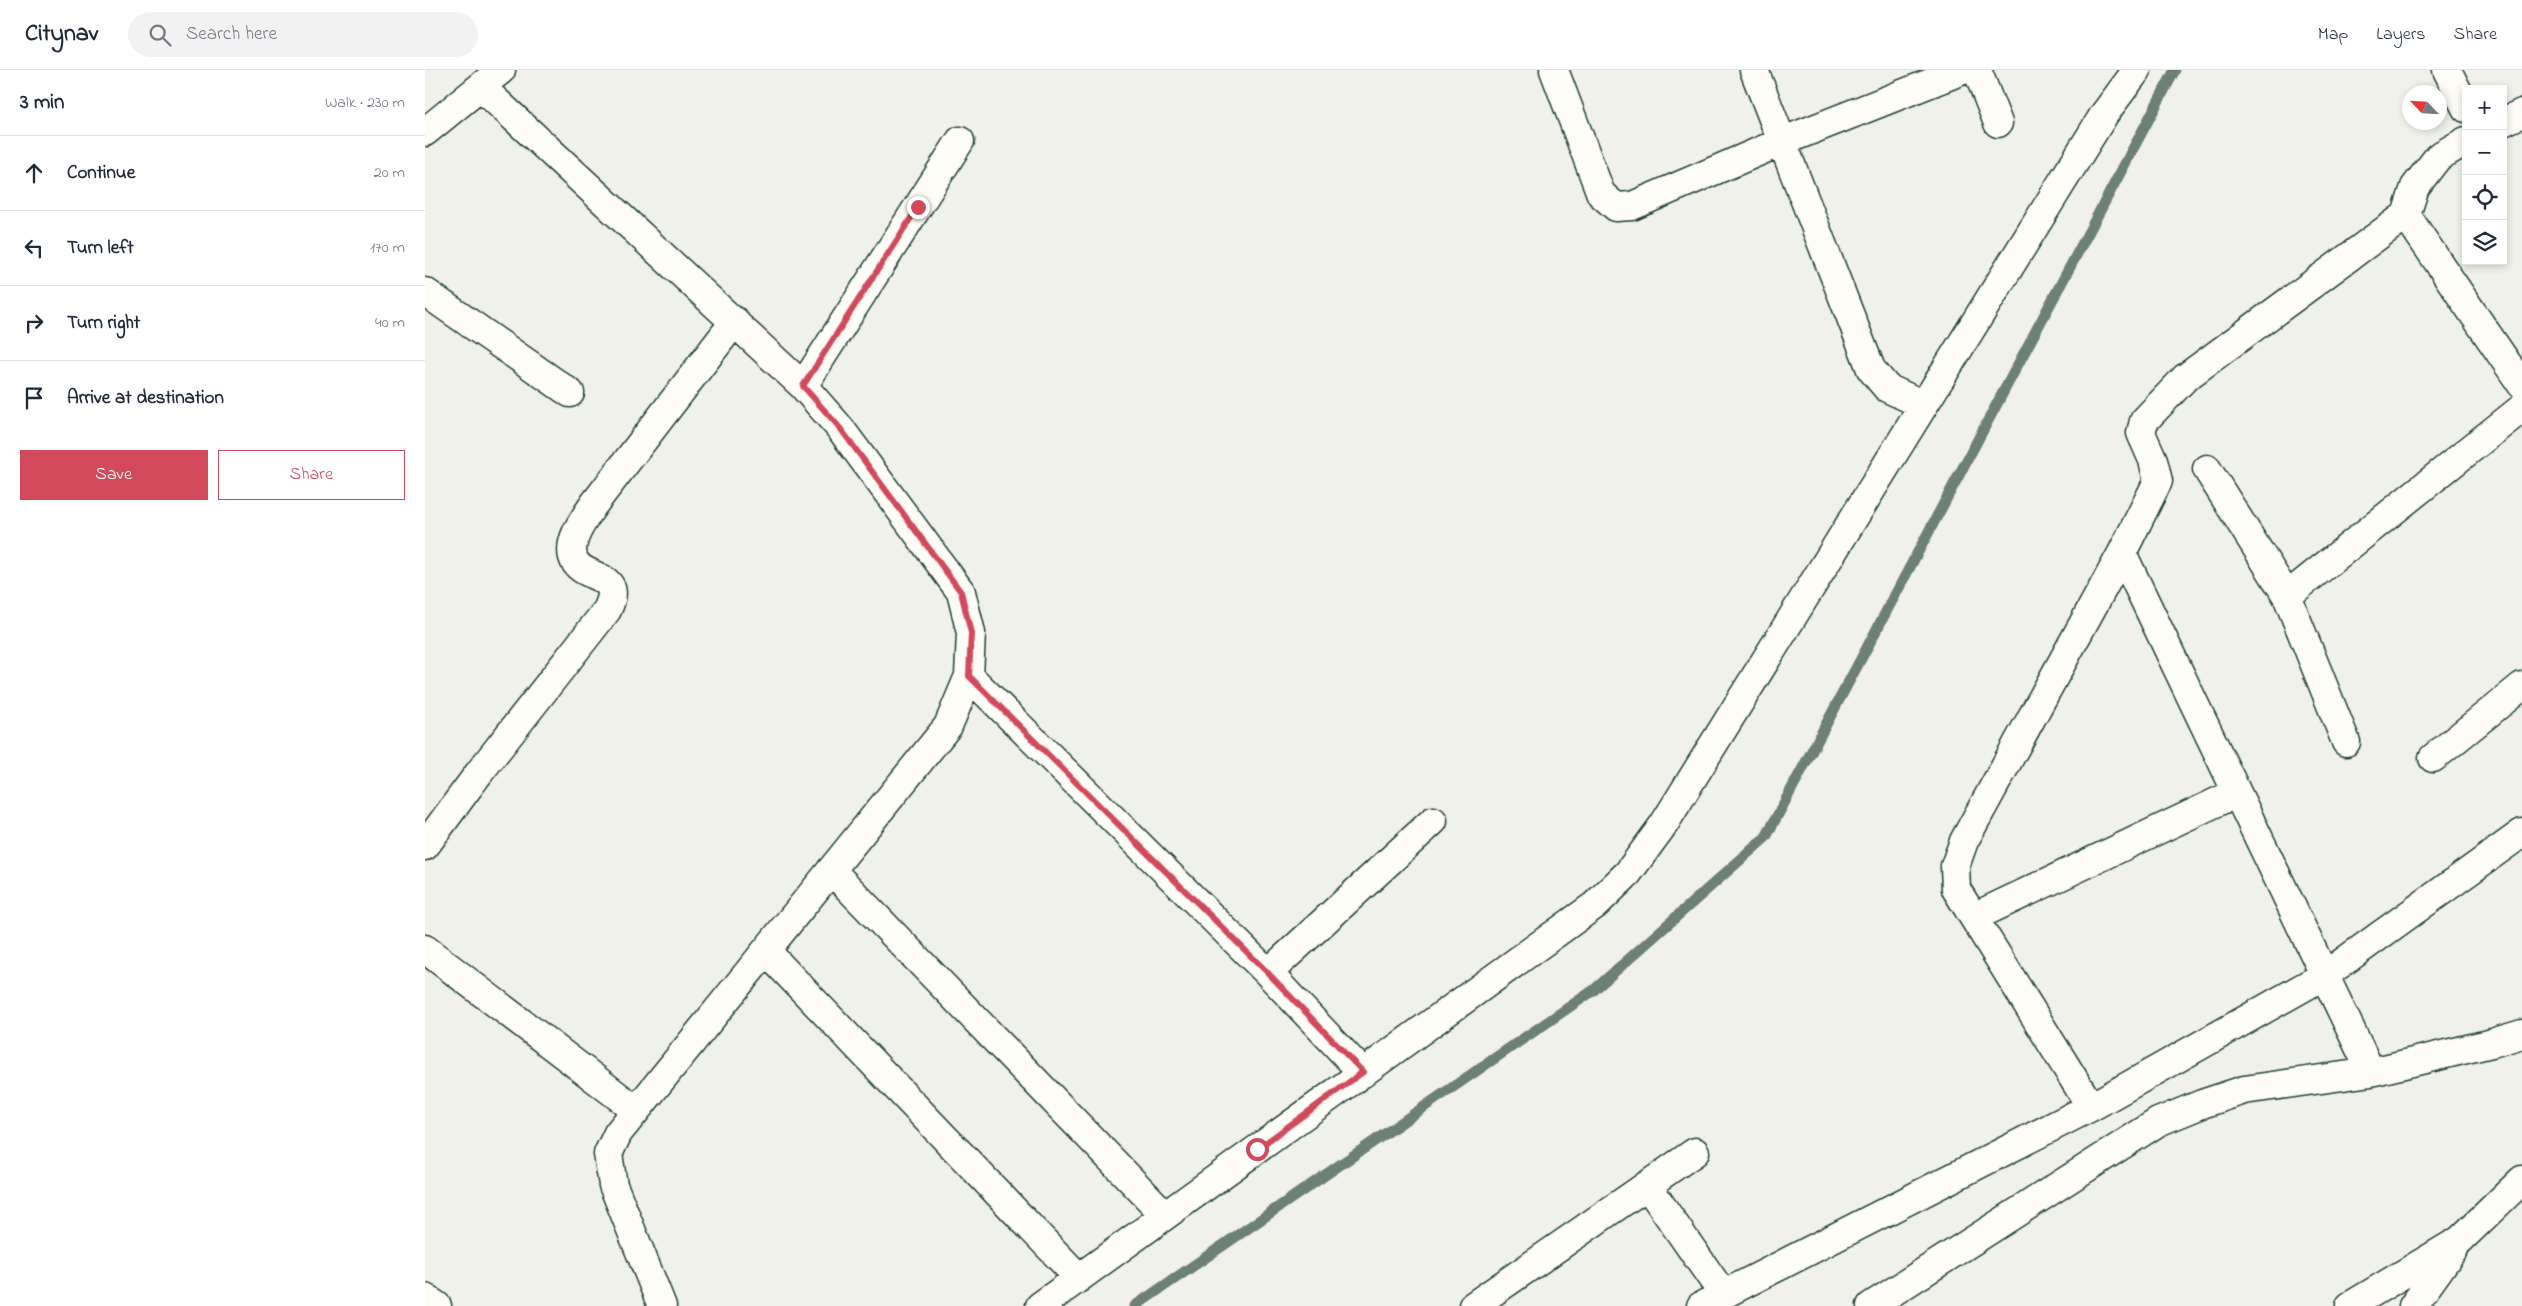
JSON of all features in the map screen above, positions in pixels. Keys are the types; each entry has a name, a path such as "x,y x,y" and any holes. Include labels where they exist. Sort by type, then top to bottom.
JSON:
{"street":[{"path":"1554,70 1601,194 1616,207 1632,206 1781,142 1963,70"},
{"path":"1754,70 1871,369 1887,388 1924,405"},
{"path":"1977,70 1998,124"},
{"path":"1040,1306 1595,904 1627,873 1664,824 2105,113 2137,70"},
{"path":"2447,70 2462,100"},
{"path":"425,132 491,78 735,321 803,386 840,428 961,592 971,633 969,676 948,726 618,1132 608,1154 613,1185 662,1306"},
{"path":"2507,120 2522,113"},
{"path":"803,386 960,141"},
{"path":"2091,1106 1956,889 1955,866 1965,841 2122,553 2158,481 2153,460 2141,433 2144,421 2185,378 2406,215 2415,187 2438,157 2462,143"},
{"path":"2406,215 2522,385"},
{"path":"425,292 570,393"},
{"path":"425,846 479,773 607,610 613,598 611,586 581,568 573,558 573,542 581,523 593,504 735,321"},
{"path":"2287,596 2522,408"},
{"path":"2207,469 2287,596 2346,742"},
{"path":"2122,553 2371,1072"},
{"path":"969,676 1268,973 1363,1072"},
{"path":"2433,758 2522,686"},
{"path":"1973,917 2236,793"},
{"path":"1268,973 1433,821"},
{"path":"1647,1185 1712,1300 2091,1106 2325,976 2522,833"},
{"path":"831,870 1165,1215"},
{"path":"425,949 636,1110"},
{"path":"765,951 1079,1278"},
{"path":"1871,1306 2158,1122 2202,1104 2244,1090 2371,1072 2522,1034"},
{"path":"1473,1306 1695,1152"},
{"path":"2413,1306 2460,1240 2522,1180"},
{"path":"2350,1306 2460,1240"},
{"path":"425,1298 437,1306"}],"waterway":[{"path":"1135,1306 1594,990 1766,837 2175,70"}],"route":[{"path":"918,207 803,386 840,428 961,592 971,633 969,676 1268,973 1363,1072 1257,1149"}]}
